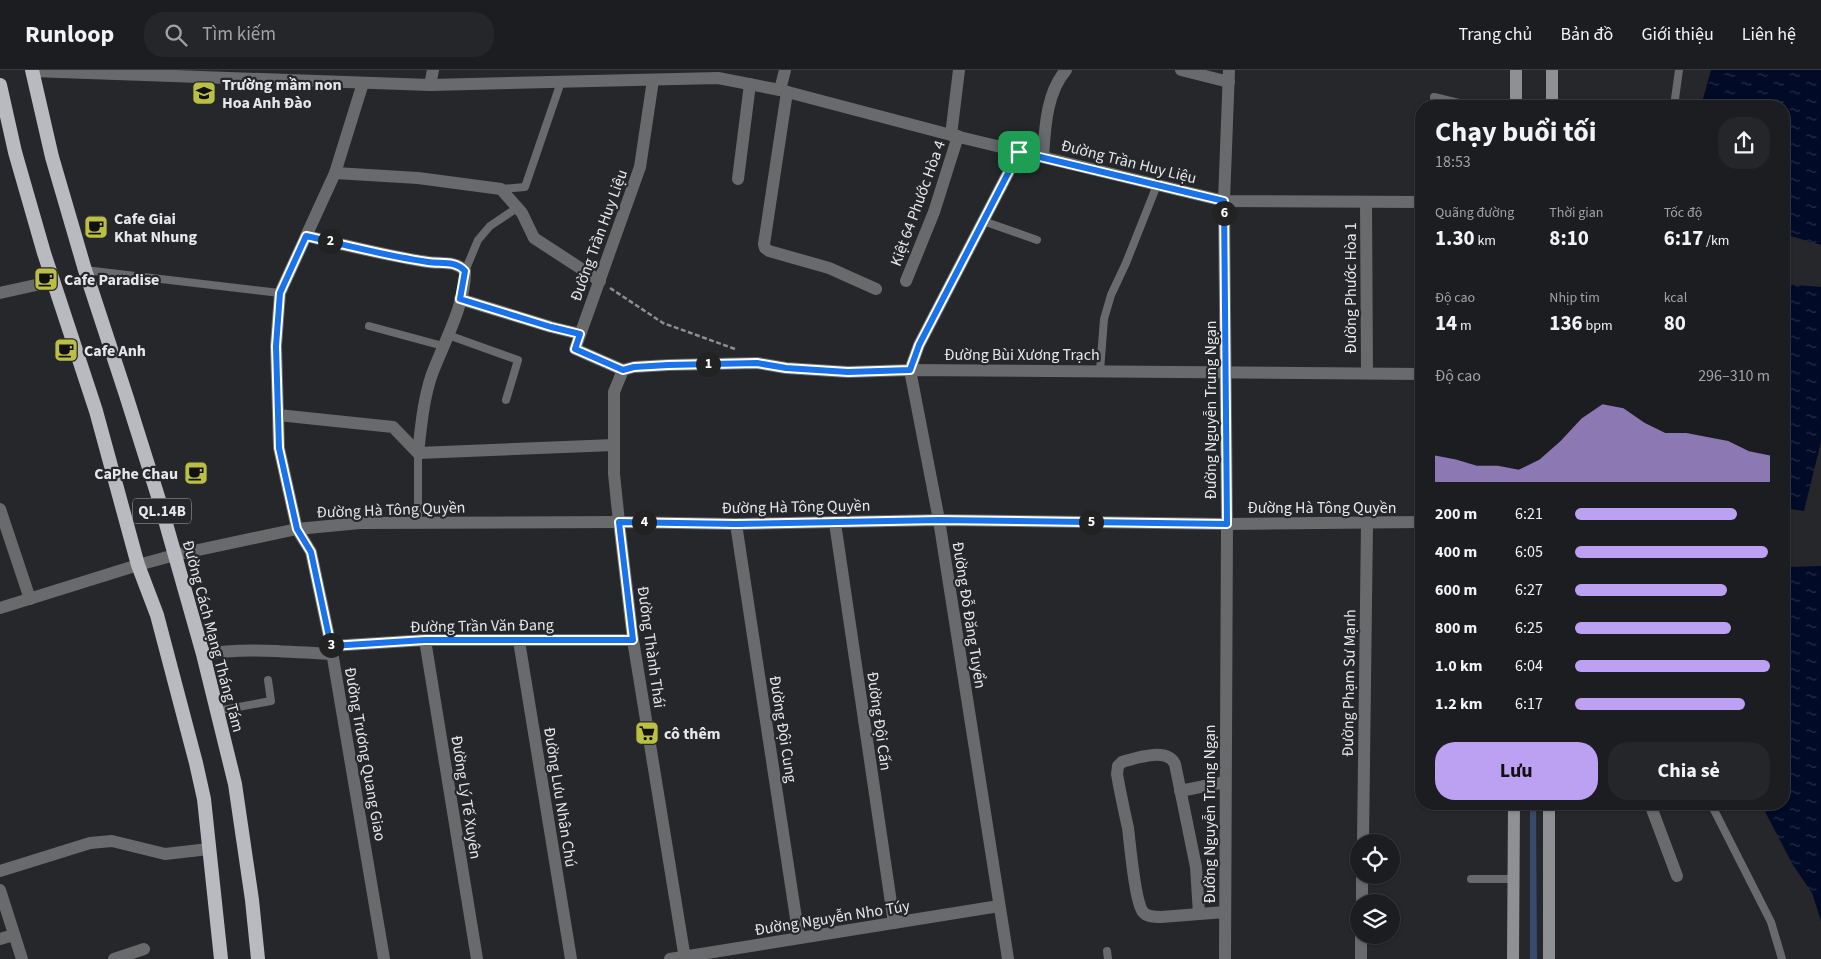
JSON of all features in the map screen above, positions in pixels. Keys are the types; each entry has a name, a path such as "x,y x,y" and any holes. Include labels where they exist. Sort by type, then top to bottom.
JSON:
{"highway":[{"name":"Đường Cách Mạng Tháng Tám","path":"32,70 52,157 85,270 126,394 204,654 235,784 252,900 258,959"},
{"name":"QL.14B","path":"0,85 15,152 96,412 138,564 157,615 196,763 204,799 221,959"}],"main road":[{"path":"1516,70 1516,100"},
{"path":"1552,70 1552,100"},
{"path":"1513,959 1514,810"},
{"path":"1549,810 1549,959"}],"street":[{"name":"Đường Trần Huy Liệu","path":"32,70 250,74 363,83 430,84 653,80 718,74 750,84 784,91 954,136 1224,201 1415,202"},
{"path":"430,84 433,70"},
{"path":"785,70 765,248 769,251 829,268 876,290"},
{"name":"Kiệt 64 Phước Hòa 4","path":"906,281 934,212 954,136 959,70"},
{"path":"1042,157 1047,116 1058,78 1066,70"},
{"path":"1181,70 1229,76"},
{"name":"Đường Nguyễn Trung Ngạn","path":"1225,959 1227,524 1224,201 1229,76"},
{"name":"Đường Trần Huy Liệu","path":"580,334 640,167 653,80"},
{"path":"280,293 335,173 363,83"},
{"path":"738,179 750,84"},
{"path":"910,370 919,345 1019,152"},
{"path":"335,173 418,178 501,189 522,213 534,238 600,281"},
{"name":"Đường Phước Hòa 1","path":"1366,202 1367,373"},
{"path":"306,236 429,262 453,264 461,266 465,271 460,299 446,341 431,377 423,407 418,453"},
{"path":"0,293 54,281"},
{"name":"Đường Trương Quang Giao","path":"280,293 276,346 279,448 297,529 311,552 332,650 384,959"},
{"path":"460,299 580,334 575,349 623,370"},
{"name":"Đường Bùi Xương Trạch","path":"623,370 634,367 668,365 757,363 786,368 848,372 910,370 1226,371 1415,374"},
{"name":"Đường Thành Thái","path":"623,370 614,392 614,474 633,640 684,958"},
{"name":"Đường Đỗ Đăng Tuyển","path":"910,370 939,520 1008,959"},
{"path":"278,415 393,427 418,453 614,445"},
{"path":"0,509 30,599"},
{"name":"Đường Hà Tông Quyền","path":"0,608 138,564 175,555 297,529 360,523 619,522 736,524 939,520 1227,524 1415,522"},
{"name":"Đường Đội Cấn","path":"835,523 894,924"},
{"name":"Đường Phạm Sư Mạnh","path":"1363,834 1367,523"},
{"name":"Đường Đội Cung","path":"736,524 800,938"},
{"name":"Đường Trần Văn Đang","path":"204,654 229,650 332,650 425,640 633,640"},
{"name":"Đường Lý Tế Xuyên","path":"425,640 476,959"},
{"name":"Đường Lưu Nhân Chú","path":"518,641 571,959"},
{"path":"1199,914 1196,867 1175,764 1172,758 1158,755 1122,762 1118,766 1116,774 1128,828 1136,889 1140,908 1144,914 1152,918 1225,912"},
{"path":"1180,791 1225,782"},
{"path":"1652,810 1677,876"},
{"path":"0,871 90,843 112,842 165,854 209,849"},
{"path":"0,890 22,959"},
{"name":"Đường Nguyễn Nho Túy","path":"670,959 999,906"},
{"path":"0,939 14,935"},
{"path":"1361,944 1361,959"},
{"path":"114,959 144,949"}],"lane":[{"path":"1675,100 1679,70"},
{"path":"501,189 525,187 561,82"},
{"path":"1434,97 1446,100"},
{"path":"1100,371 1104,319 1111,295 1157,185"},
{"path":"465,271 478,240 490,226 517,208"},
{"path":"983,221 1037,240"},
{"path":"85,270 280,293"},
{"path":"369,326 446,341 518,360 506,400"},
{"path":"418,453 418,522"},
{"path":"217,711 270,701 268,680"},
{"path":"1714,810 1771,922 1782,959"},
{"path":"1471,879 1514,879"}],"path":[{"path":"600,281 663,323 735,349 757,363"}],"shaded area":[{"path":"1530,810 1536,810 1537,959 1530,959"}],"water":[{"path":"1711,70 1821,70 1821,245 1790,236 1790,100 1703,100"},
{"path":"1790,284 1821,287 1821,442 1804,511 1790,509"},
{"path":"1821,566 1821,921 1812,893 1793,865 1764,810 1790,810 1790,567"}],"place":[{"name":"Trường mầm non Hoa Anh Đào","path":"204,93"},
{"name":"Cafe Giai Khat Nhung","path":"96,227"},
{"name":"Cafe Paradise","path":"46,279"},
{"name":"Cafe Anh","path":"66,350"},
{"name":"CaPhe Chau","path":"196,473"},
{"name":"cô thêm","path":"647,733"}],"route":[{"path":"1019,152 1224,201 1227,524 939,520 736,524 619,522 633,640 425,640 331,646 311,552 297,529 279,448 276,346 280,293 306,236 429,262 461,266 465,271 465,277 460,299 580,334 575,349 623,370 634,367 668,365 757,363 786,368 848,372 910,370 919,345 1019,152"}]}
